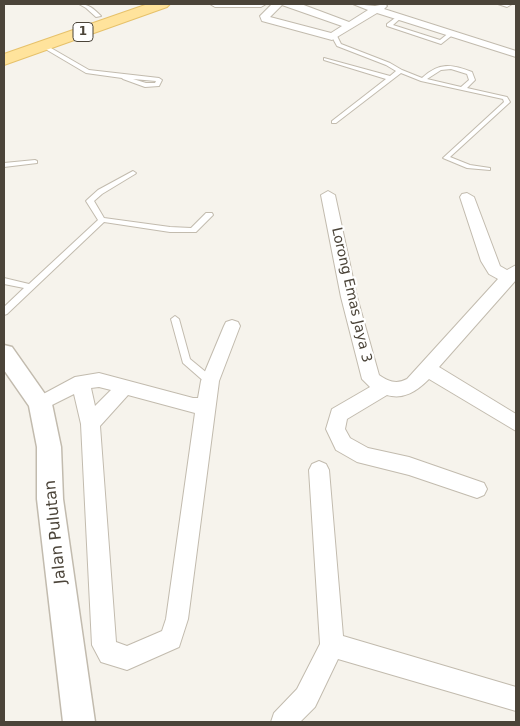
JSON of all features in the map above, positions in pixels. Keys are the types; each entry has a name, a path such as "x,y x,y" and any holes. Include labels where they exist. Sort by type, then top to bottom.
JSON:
{"main road":[{"name":"1","path":"4,50 98,16 149,5"},
{"name":"1","path":"4,60 149,5"},
{"path":"4,54 149,5"}],"street":[{"path":"214,4 261,4"},
{"path":"277,4 265,16 266,19 325,36 335,37 380,7"},
{"path":"286,4 293,4 351,26"},
{"path":"358,4 380,7 399,16 516,54"},
{"name":"Lorong Emas Jaya 3","path":"328,195 349,297 371,379 384,387"},
{"path":"467,197 494,270 512,274 413,384 405,390 394,391 384,387 364,402 339,414 335,429 343,444 364,456 409,466 477,489"},
{"path":"82,382 90,424 104,645 109,654 128,658 171,639 176,619 210,381 232,326"},
{"name":"Jalan Pulutan","path":"4,354 40,404 49,447 50,499 79,722"},
{"path":"427,369 516,423"},
{"path":"40,404 82,382 99,380 193,406 206,404"},
{"path":"90,424 125,387"},
{"path":"282,722 306,698 332,645 319,470"},
{"path":"332,645 516,699"}],"lane":[{"path":"81,4 88,7 98,16"},
{"path":"500,4 507,6 510,4"},
{"path":"335,37 339,45 423,80 500,96 507,102 446,158 469,167 488,169"},
{"path":"44,46 88,72 125,78 145,86 153,86 159,82 159,80 145,76 125,78"},
{"path":"326,58 390,78"},
{"path":"423,80 432,70 443,67 457,67 470,73 472,80 462,89"},
{"path":"334,122 400,71"},
{"path":"4,165 36,162"},
{"path":"102,220 90,201 100,192 133,173"},
{"path":"4,312 102,220 148,225 172,231 193,230 209,215"},
{"path":"4,280 30,287"},
{"path":"175,319 186,361 210,381"}]}
